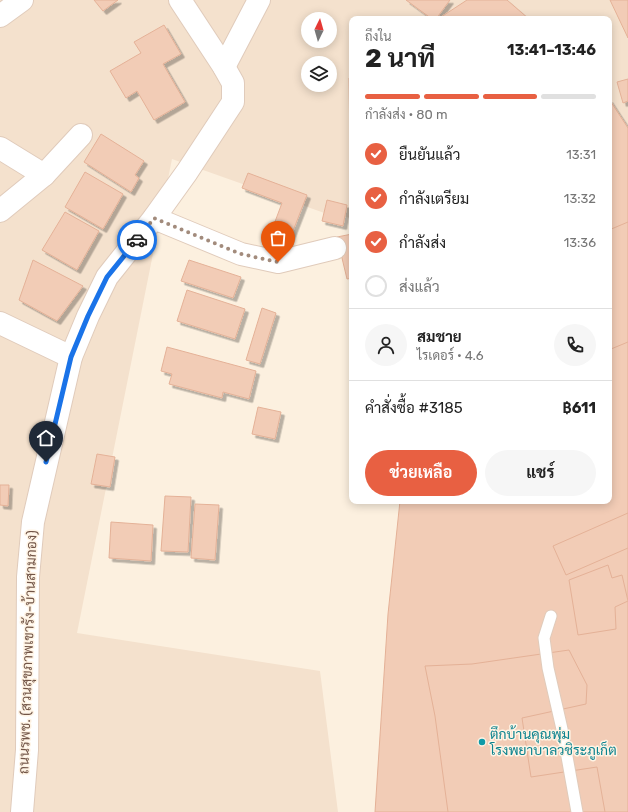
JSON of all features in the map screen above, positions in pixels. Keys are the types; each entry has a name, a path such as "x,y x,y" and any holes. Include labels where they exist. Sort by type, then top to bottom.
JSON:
{"street":[{"path":"0,16 22,0"},
{"name":"ถนนรพช. (สวนสุขภาพเขารัง-บ้านสามกอง)","path":"22,812 26,750 28,577 33,522 71,357 88,316 107,277 154,218 187,172 233,102 233,83 180,0"},
{"path":"224,67 259,0"},
{"path":"0,211 44,175 81,135"},
{"path":"0,148 44,175"},
{"path":"154,218 241,254 278,262 335,248"},
{"path":"0,323 71,357"}],"lane":[{"path":"551,616 544,638 548,668 562,729 576,812"}],"shaded area":[{"path":"0,0 628,0 628,812 609,504 612,504 612,16 349,16 349,218 330,215 172,159 77,633 320,671 338,812 0,812"}],"building":[{"path":"94,0 118,0 103,11"},
{"path":"406,0 450,0 438,16 428,16"},
{"path":"467,0 507,0 526,16 443,16"},
{"path":"610,0 628,0 628,38"},
{"path":"164,25 181,54 163,64 185,102 154,120 137,91 126,98 110,71 141,53 134,42"},
{"path":"628,79 628,101 623,103 617,82"},
{"path":"612,104 628,128 628,812 375,812 388,614 400,504 612,504"},
{"path":"101,134 144,161 135,175 139,178 131,192 84,162"},
{"path":"85,172 123,194 103,229 65,207"},
{"path":"248,173 307,195 286,249 267,243 282,203 242,188"},
{"path":"327,200 347,205 343,226 322,221"},
{"path":"65,212 99,231 77,270 42,250"},
{"path":"628,222 628,342 612,349 612,229"},
{"path":"349,235 349,279 347,279 337,237"},
{"path":"33,260 83,286 57,321 19,300"},
{"path":"189,260 241,277 233,298 181,281"},
{"path":"187,290 245,309 235,339 177,321"},
{"path":"262,308 276,313 260,364 246,360"},
{"path":"167,347 256,371 249,399 223,392 222,398 169,384 172,374 161,371"},
{"path":"258,407 281,412 275,439 252,434"},
{"path":"97,454 115,457 110,487 91,484"},
{"path":"0,485 9,485 8,506 0,505"},
{"path":"165,496 191,497 188,552 161,551"},
{"path":"195,504 219,505 215,560 191,558"},
{"path":"628,513 628,548 566,575 553,546"},
{"path":"111,522 153,525 151,561 109,558"},
{"path":"608,565 612,578 622,575 628,601 615,607 616,629 578,635 569,580"},
{"name":"ตึกบ้านคุณพุ่ม โรงพยาบาลวชิระภูเก็ต","path":"569,650 587,685 586,704 522,718 531,777 597,767 605,812 448,812 435,716 425,666 472,664"}],"way so far":[{"path":"137,240 154,218 241,254 278,262"}],"place":[{"name":"ตึกบ้านคุณพุ่ม โรงพยาบาลวชิระภูเก็ต","path":"482,742"}],"route":[{"path":"46,462 71,357 88,316 107,277 137,240"}]}
